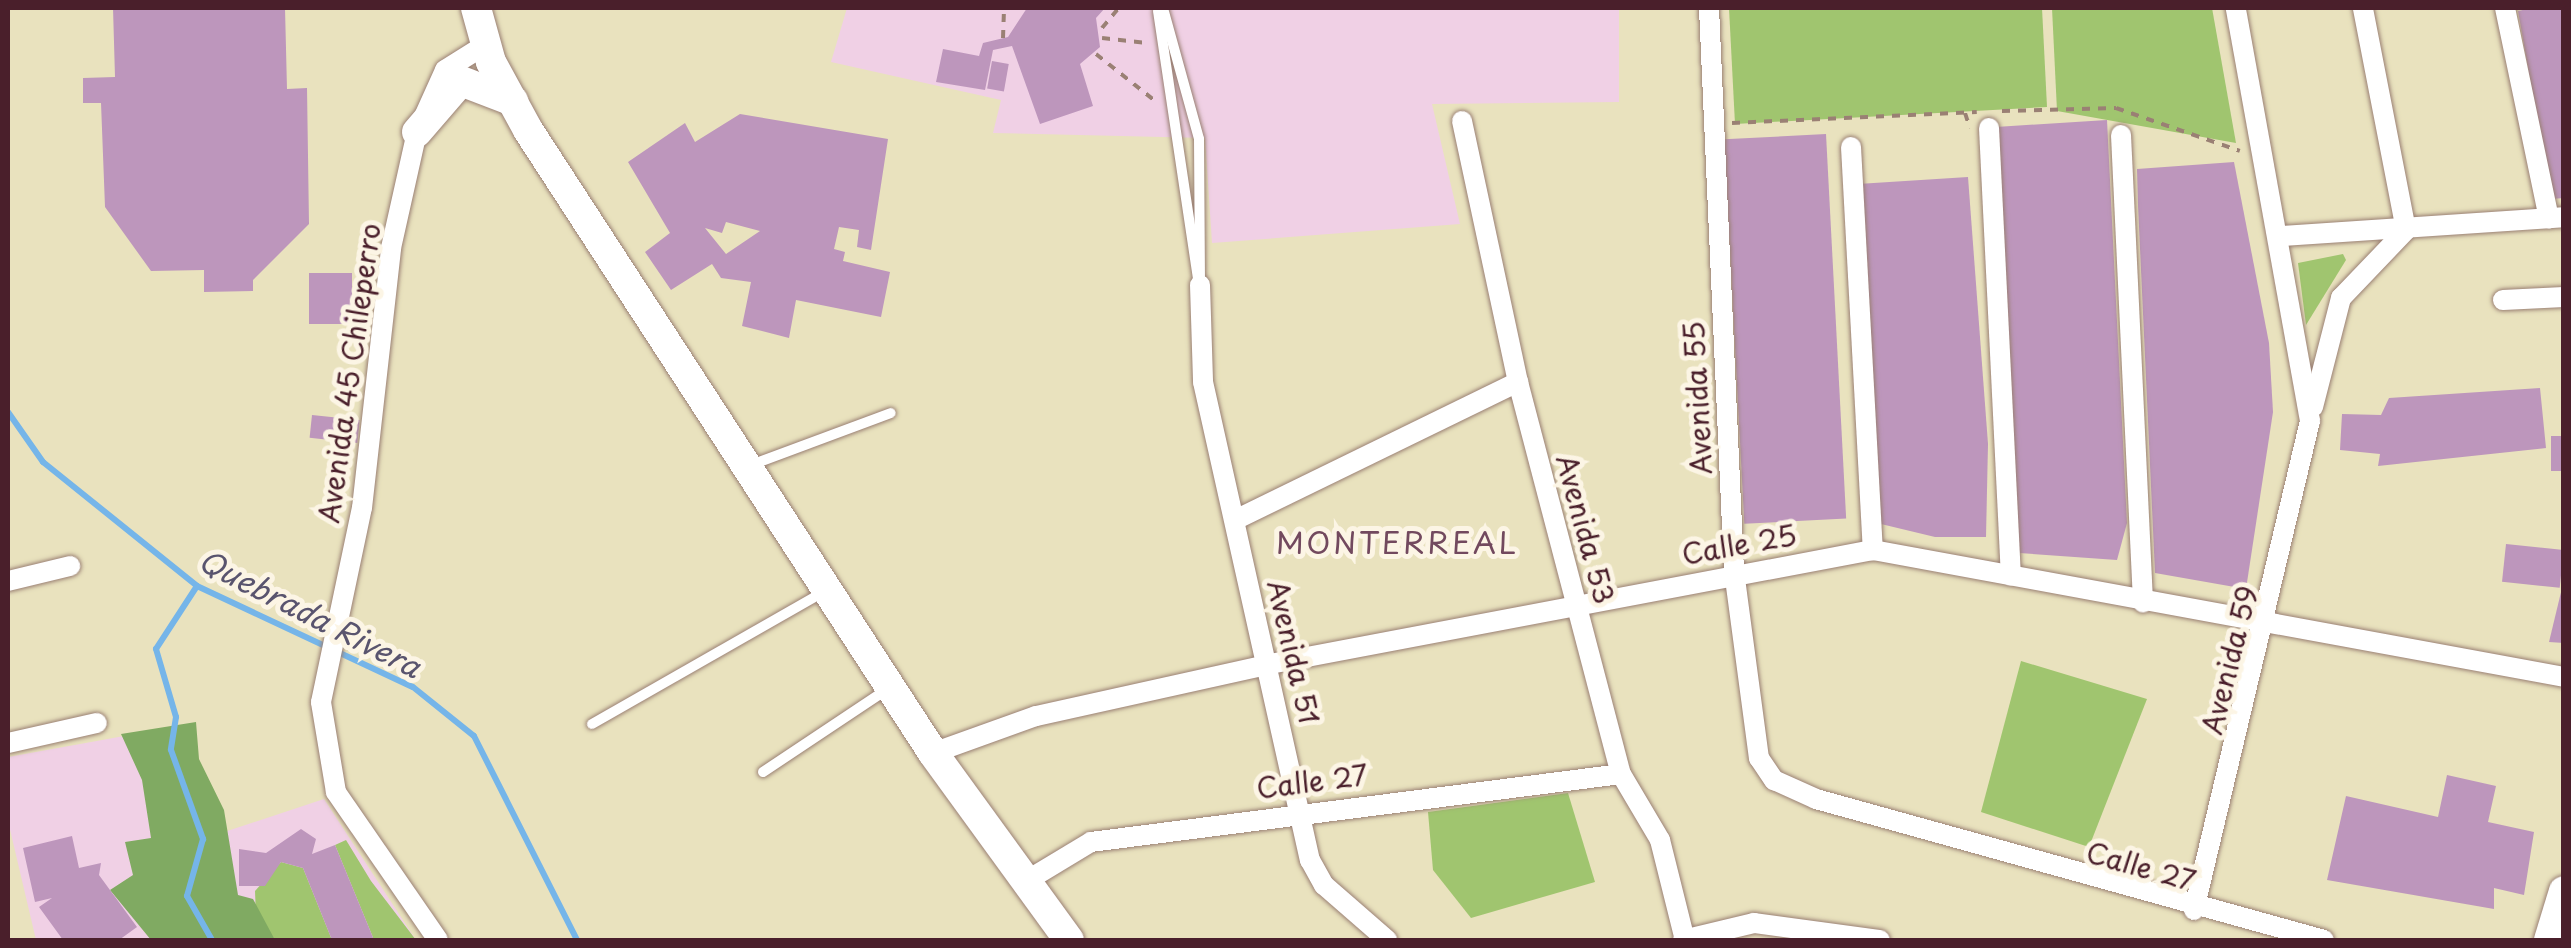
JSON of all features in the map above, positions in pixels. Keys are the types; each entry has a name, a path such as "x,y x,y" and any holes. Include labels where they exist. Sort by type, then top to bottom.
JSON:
{"main road":[{"path":"476,8 485,45 512,101 932,753 1023,884 1069,940"},
{"path":"417,132 461,81 512,101"},
{"path":"2549,940 2564,891"}],"street":[{"name":"Avenida 55","path":"1709,8 1734,571 1750,718 1774,780"},
{"name":"Avenida 59","path":"2236,8 2281,236 2310,422"},
{"path":"2363,8 2406,230"},
{"path":"2281,236 2556,217 2505,8"},
{"name":"Avenida 45 Chileperro","path":"438,940 336,792 321,736 328,636 362,508 392,248 417,132 445,70 485,45"},
{"name":"Avenida 53","path":"1462,121 1518,382 1621,774 1660,840 1684,940"},
{"path":"1989,128 2011,575"},
{"path":"2121,136 2144,602"},
{"path":"1851,148 1873,550"},
{"name":"Avenida 59","path":"2194,910 2267,624 2310,422 2342,298 2406,230"},
{"name":"Avenida 51","path":"1200,285 1203,382 1270,664 1299,809 1324,885 1387,940"},
{"path":"2503,300 2564,298"},
{"path":"1235,520 1518,382"},
{"name":"Calle 25","path":"932,753 1036,716 1270,664 1734,571 1873,550 2564,677"},
{"path":"8,581 70,566"},
{"path":"8,743 97,723"},
{"name":"Calle 27","path":"1023,884 1091,842 1299,809 1621,774"},
{"name":"Calle 27","path":"1774,780 2194,910 2324,940"},
{"path":"1684,940 1754,923 1880,940"}],"lane":[{"name":"Avenida 51","path":"1160,8 1181,123 1185,208 1200,285"},
{"name":"Avenida 51","path":"1160,8 1199,139 1200,285"},
{"path":"1185,208 1200,208"},
{"path":"745,467 891,412"},
{"path":"592,724 825,591"},
{"path":"763,772 890,687"}],"path":[{"path":"1003,38 1004,8"},
{"path":"1102,28 1120,8"},
{"path":"1102,38 1164,42"},
{"path":"1096,54 1181,123"},
{"path":"1964,113 1965,129"}],"shaded area":[{"path":"847,8 1619,8 1619,102 1432,104 1460,224 1212,243 1205,138 993,133 1001,100 831,62"},
{"path":"174,727 203,839 324,799 416,940 36,940 8,821 8,757"}],"green space":[{"path":"1729,8 2042,8 2047,107 1735,124"},
{"path":"2052,8 2212,8 2236,143 2057,111"},
{"path":"2343,254 2346,260 2306,325 2298,263"},
{"path":"2021,661 2147,699 2089,847 1981,812"},
{"path":"196,722 199,759 224,810 238,895 253,899 275,940 151,940 110,890 133,875 125,842 151,838 142,780 121,734"},
{"path":"1568,793 1595,882 1471,918 1433,870 1428,812"},
{"path":"346,840 371,881 416,940 374,940 335,845"},
{"path":"281,862 303,868 332,940 275,940 256,917 255,891"}],"building":[{"path":"113,8 285,8 287,89 307,88 309,224 253,280 253,291 204,292 204,270 151,271 105,207 101,103 83,103 83,78 115,77"},
{"path":"1027,8 1105,8 1096,18 1100,47 1080,64 1093,106 1040,124 1012,46 993,50 985,90 936,82 943,49 979,56 983,43 1008,37"},
{"path":"2564,8 2564,198 2551,199 2518,11"},
{"path":"992,61 1009,64 1004,92 987,89"},
{"path":"740,114 888,139 871,250 857,247 859,230 839,227 834,249 845,252 843,261 890,272 881,317 796,300 789,338 742,326 751,282 721,278 712,264 671,290 645,252 670,233 628,162 685,123 695,142","holes":["726,222 760,231 726,254 705,228 722,233"]},
{"path":"2107,120 2127,523 2117,560 2019,553 1996,127"},
{"path":"1826,134 1846,518 1744,524 1724,139"},
{"path":"2234,162 2269,343 2273,412 2246,589 2155,573 2138,205 2137,169"},
{"path":"1968,177 1988,444 1986,537 1935,537 1881,524 1858,184"},
{"path":"309,273 352,273 352,324 309,324"},
{"path":"2540,388 2546,448 2378,466 2380,454 2340,450 2342,414 2381,415 2389,398"},
{"path":"312,415 360,420 357,443 310,438"},
{"path":"2551,436 2564,436 2564,471 2551,471"},
{"path":"2506,544 2564,550 2560,588 2502,582"},
{"path":"2562,588 2564,643 2549,642"},
{"path":"2447,775 2496,786 2488,822 2534,832 2524,895 2494,888 2494,909 2327,880 2346,796 2438,817"},
{"path":"301,829 316,839 312,854 335,845 374,940 332,940 303,868 281,862 265,886 239,886 239,849 266,853"},
{"path":"72,836 79,868 101,863 99,875 137,927 119,940 63,940 39,907 52,898 35,902 23,848"}],"waterway":[{"name":"Quebrada Rivera","path":"8,412 43,462 197,586 413,687 474,736 577,940"},
{"path":"197,586 156,649 176,717 171,750 203,839 187,896 212,940"}],"district":[{"name":"MONTERREAL","path":"1397,542"}]}
